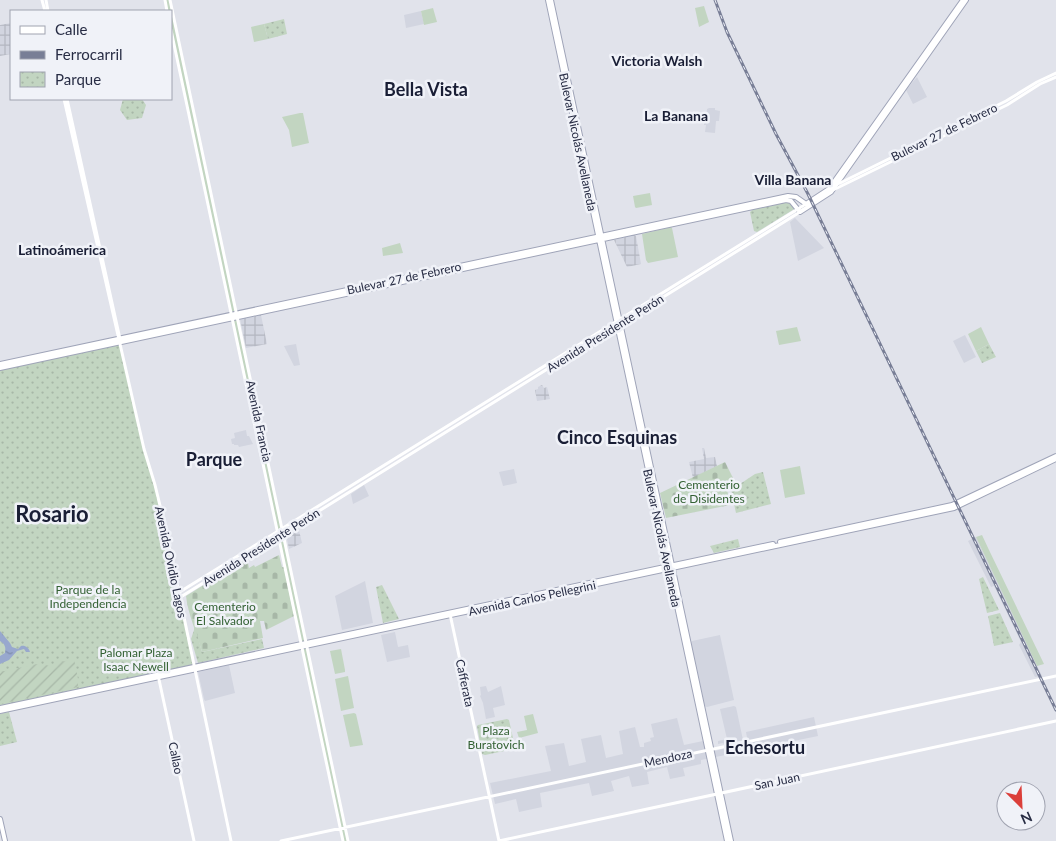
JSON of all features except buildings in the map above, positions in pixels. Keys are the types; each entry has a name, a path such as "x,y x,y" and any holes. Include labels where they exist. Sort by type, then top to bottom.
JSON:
{"main road":[{"name":"Avenida Francia","path":"170,0 278,534 285,553"},
{"name":"Bulevar Nicolás Avellaneda","path":"548,0 601,238"},
{"name":"Bulevar Nicolás Avellaneda","path":"551,0 729,841"},
{"name":"Avenida Presidente Perón","path":"799,210 831,189 965,0"},
{"name":"Avenida Francia","path":"172,35 282,531 343,841"},
{"name":"Bulevar 27 de Febrero","path":"831,189 1006,101 1056,73"},
{"name":"Bulevar 27 de Febrero","path":"837,184 1007,105 1040,84 1056,77"},
{"name":"Avenida Ovidio Lagos","path":"66,100 144,448 155,485 231,841"},
{"name":"Avenida Presidente Perón","path":"179,598 282,531 799,210 837,184 847,167"},
{"path":"847,167 853,178"},
{"name":"Bulevar 27 de Febrero","path":"601,238 788,196 796,196 806,204"},
{"name":"Bulevar 27 de Febrero","path":"0,364 786,200 792,201 799,210"},
{"name":"Bulevar 27 de Febrero","path":"0,368 119,339"},
{"name":"Avenida Carlos Pellegrini","path":"0,709 954,508 1056,457"},
{"name":"Avenida Presidente Perón","path":"178,593 278,534"},
{"name":"Cafferata","path":"450,614 499,841"},
{"name":"Avenida Francia","path":"304,645 348,841"},
{"name":"Callao","path":"158,676 194,841"},
{"name":"Mendoza","path":"281,841 1056,676"},
{"name":"San Juan","path":"499,841 1056,721"},
{"path":"0,819 5,841"}],"shaded area":[{"path":"421,11 424,24 406,28 404,15"},
{"path":"10,23 10,54 0,56 0,25"},
{"path":"917,77 927,97 913,104 906,90"},
{"path":"715,108 715,110 720,111 719,121 716,121 715,133 705,132 706,125 704,125 704,121 706,121 707,109"},
{"path":"795,218 824,248 798,261 790,222"},
{"path":"636,236 641,264 627,267 614,240"},
{"path":"261,315 267,344 246,348 240,319"},
{"path":"965,335 976,357 964,363 953,341"},
{"path":"296,344 300,365 294,366 284,346"},
{"path":"542,385 544,388 547,387 550,399 537,401 535,390"},
{"path":"246,430 247,436 249,436 253,444 239,447 232,444 231,439 235,438 234,433"},
{"path":"702,448 704,448 706,458 715,457 717,466 693,478 689,462 704,459"},
{"path":"514,469 517,483 503,486 499,472"},
{"path":"364,485 369,496 353,504 351,494"},
{"path":"298,526 302,543 289,549 286,534"},
{"path":"976,537 1042,676 1035,677 1019,645 1021,642 994,586 991,587 968,541"},
{"path":"365,581 373,623 342,630 335,596"},
{"path":"395,632 398,647 408,645 410,657 387,662 381,635"},
{"path":"720,635 734,700 707,707 704,706 691,643 692,641"},
{"path":"229,665 235,693 205,701 198,672"},
{"path":"486,686 488,692 501,686 505,705 493,708 495,717 486,719 480,696 480,687"},
{"path":"736,707 743,740 718,744 718,741 727,739 720,709"},
{"path":"814,717 818,736 701,760 701,764 683,768 685,776 670,779 667,767 647,772 649,784 632,787 629,776 611,781 614,791 592,796 589,783 540,793 542,807 519,812 516,799 495,804 490,783 551,771 545,746 564,743 569,766 586,762 581,739 601,735 606,758 623,754 619,731 635,727 640,747 644,747 644,743 651,741 650,738 654,737 651,724 677,718 684,745 703,741 706,753 748,743 746,732"}],"green space":[{"path":"165,0 170,0 306,642 853,527 954,508 307,646 348,841 343,841 172,35 172,10 167,10"},
{"path":"704,6 709,22 699,27 695,8"},
{"path":"433,8 437,22 424,25 421,11"},
{"path":"284,19 287,34 268,39 264,24"},
{"path":"264,24 268,39 254,42 251,27"},
{"path":"123,100 143,100 146,105 142,118 127,120 120,110"},
{"path":"303,113 309,143 292,147 289,130 282,117"},
{"path":"650,193 652,205 635,207 633,196"},
{"path":"787,201 796,208 757,232 754,231 750,212 753,209"},
{"path":"671,227 678,257 648,263 642,234"},
{"path":"400,243 403,253 383,256 382,248"},
{"path":"797,327 801,341 779,345 776,331"},
{"path":"981,327 989,344 976,351 968,334"},
{"name":"Parque de la Independencia","path":"119,342 144,449 155,485 194,667 0,708 0,368"},
{"path":"989,344 996,357 982,363 976,351"},
{"name":"Cementerio de Disidentes","path":"725,462 736,484 727,489 730,505 666,518 660,493"},
{"path":"800,466 805,494 785,498 780,470"},
{"path":"763,472 771,504 736,513 731,490 755,474"},
{"path":"982,535 1044,664 1037,666 976,537"},
{"path":"738,539 740,547 714,553 710,546"},
{"name":"Cementerio El Salvador","path":"279,555 282,567 284,567 294,616 266,630 264,621 260,621 263,638 202,652 186,596 247,558 249,568"},
{"path":"983,577 999,610 987,613 979,579"},
{"path":"382,585 399,619 383,623 376,587"},
{"path":"1000,613 1013,642 994,646 988,616"},
{"path":"194,623 202,652 262,639 264,648 198,663 191,639"},
{"path":"341,649 345,672 335,674 330,651"},
{"path":"74,659 78,687 0,704 0,672 37,664 52,666"},
{"path":"348,676 354,708 341,711 335,679"},
{"path":"9,712 17,742 0,746 0,714"},
{"path":"356,714 363,745 350,747 343,715"},
{"path":"533,714 538,733 519,738 517,732 527,730 524,716"},
{"name":"Plaza Buratovich","path":"509,720 514,749 482,754 477,726"}],"water":[{"path":"0,631 12,647 18,649 24,646 30,652 26,652 24,649 17,651 9,660 0,664 0,656 5,653 5,649 0,641"}],"railway":[{"path":"715,0 727,32 776,134 808,194 1056,710"}],"district":[{"name":"Victoria Walsh","path":"657,60"},
{"name":"Bella Vista","path":"426,89"},
{"name":"La Banana","path":"676,115"},
{"name":"Villa Banana","path":"793,179"},
{"name":"Latinoámerica","path":"62,249"},
{"name":"Cinco Esquinas","path":"617,437"},
{"name":"Parque","path":"214,459"},
{"name":"Rosario","path":"52,513"},
{"name":"Echesortu","path":"765,747"}],"park label":[{"name":"Palomar Plaza Isaac Newell","path":"136,659"}]}
